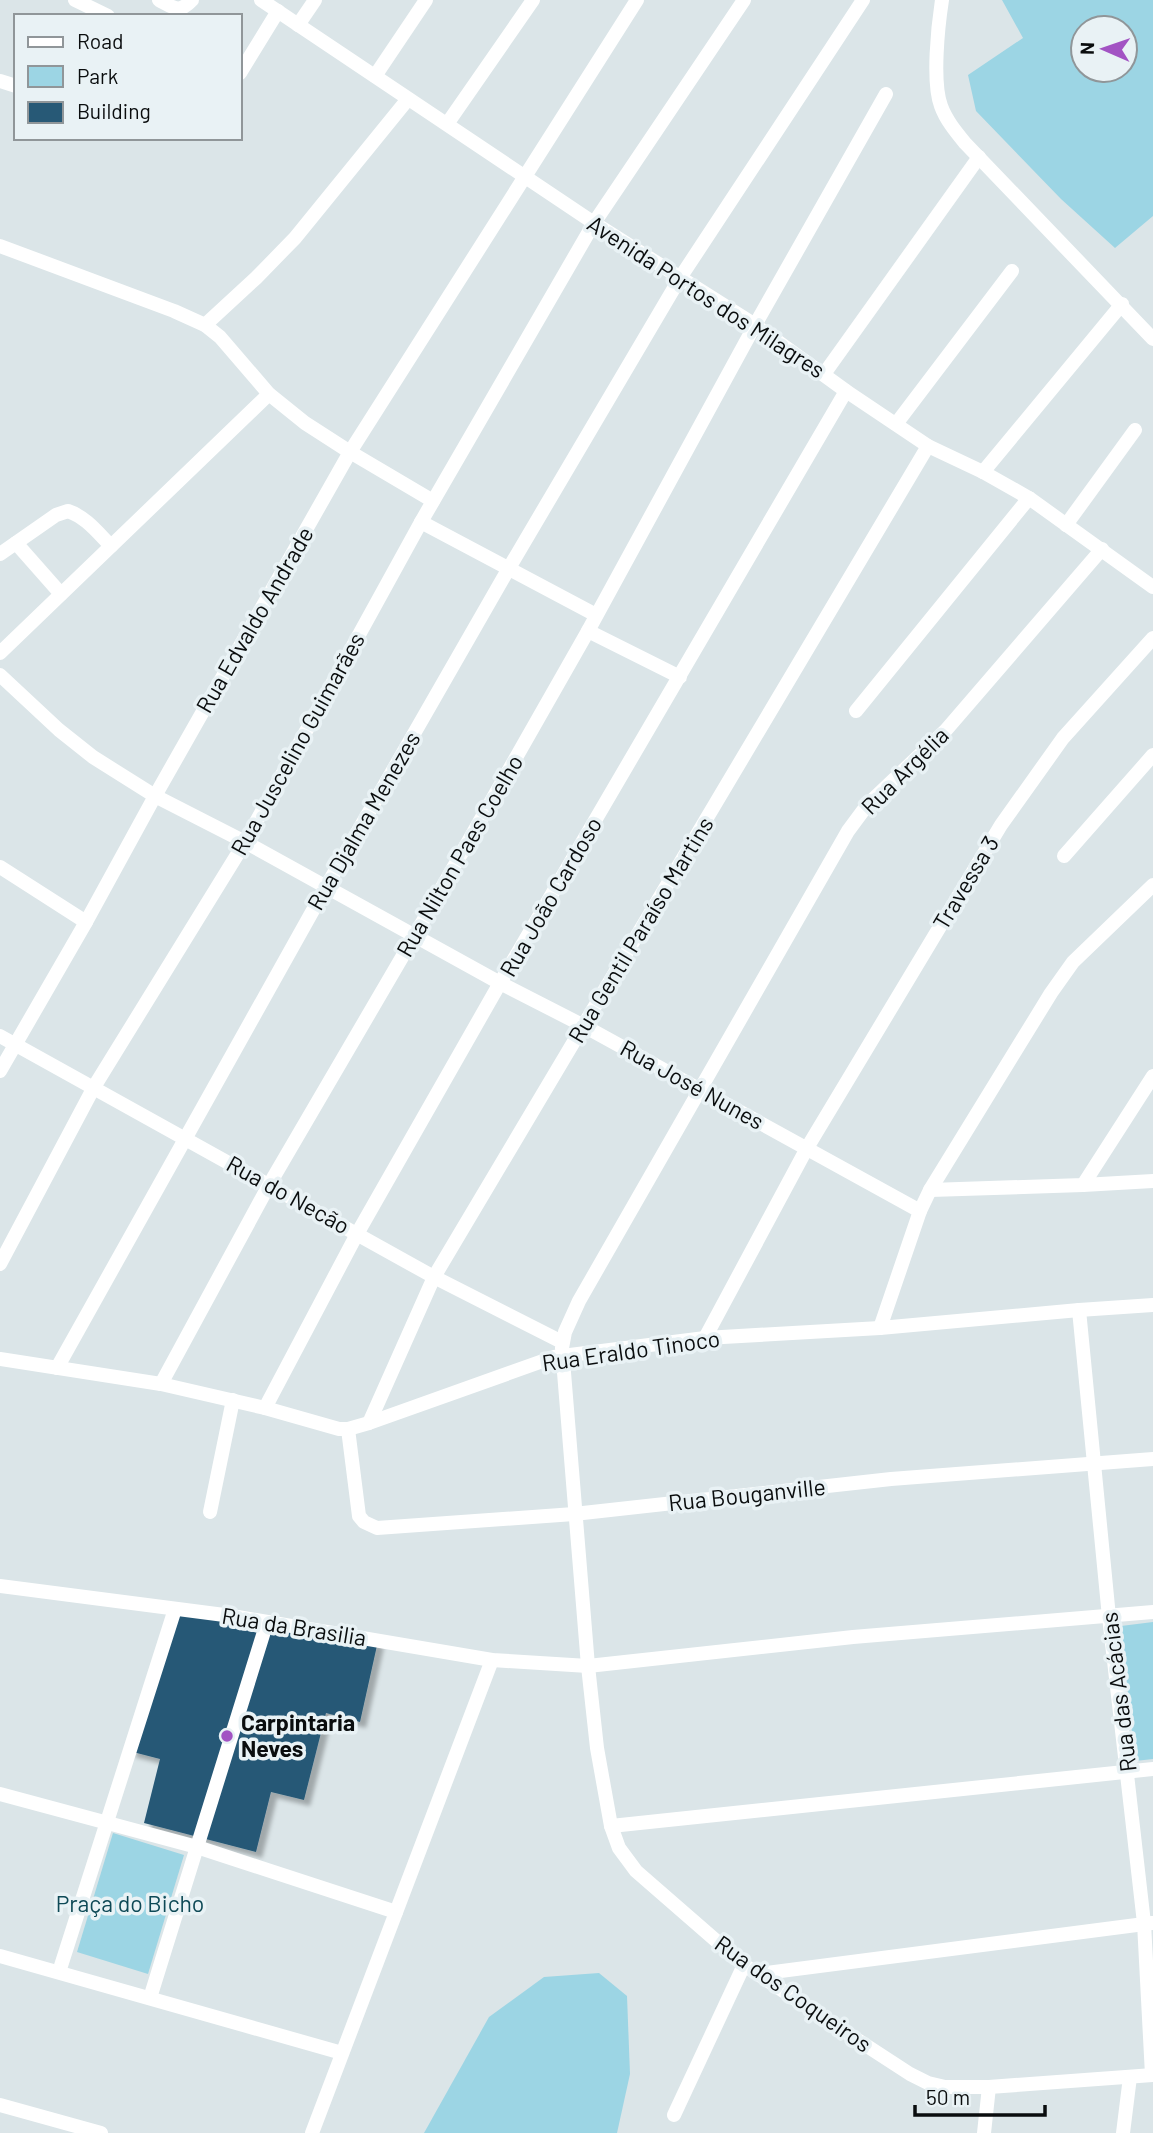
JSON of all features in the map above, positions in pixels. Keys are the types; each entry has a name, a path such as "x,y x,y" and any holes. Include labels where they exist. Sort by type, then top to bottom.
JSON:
{"street":[{"path":"75,0 104,14"},
{"path":"159,0 180,9 192,0"},
{"name":"Avenida Portos dos Milagres","path":"261,0 594,223 755,325 928,446 1029,498 1153,587"},
{"path":"298,24 315,0"},
{"path":"375,76 426,0"},
{"path":"447,124 533,0"},
{"name":"Rua Edvaldo Andrade","path":"0,1071 350,452 637,0"},
{"name":"Rua Juscelino Guimarães","path":"0,1264 94,1087 245,842 421,522 594,223 744,0"},
{"name":"Rua Djalma Menezes","path":"57,1368 326,887 509,568 680,278 863,0"},
{"path":"942,0 937,75 940,104 953,128 1153,339"},
{"path":"242,71 278,11"},
{"name":"Rua Nilton Paes Coelho","path":"161,1384 269,1185 588,631 755,325 886,94"},
{"path":"205,325 295,237 408,99"},
{"path":"824,374 979,157"},
{"path":"0,246 205,325 220,337 269,394 305,423 433,501"},
{"path":"896,424 1012,271"},
{"path":"983,472 1122,304"},
{"name":"Rua João Cardoso","path":"265,1408 357,1234 500,983 846,391"},
{"path":"0,653 269,394"},
{"path":"1066,525 1135,430"},
{"name":"Rua Gentil Paraíso Martins","path":"369,1423 434,1277 928,446"},
{"path":"856,711 1029,498"},
{"path":"0,554 55,515 68,511 88,522 111,546"},
{"path":"421,522 596,615"},
{"path":"16,542 61,594"},
{"name":"Rua Argélia","path":"562,1349 579,1301 848,831 868,804 946,730 1102,550"},
{"path":"588,631 680,677"},
{"name":"Travessa 3","path":"705,1338 807,1147 1001,825 1063,737 1153,638"},
{"name":"Rua José Nunes","path":"0,675 60,730 118,775 807,1147 920,1211"},
{"path":"1063,856 1153,755"},
{"path":"0,867 86,922"},
{"path":"880,1328 920,1211 930,1190 1065,972 1083,951 1153,885"},
{"name":"Rua do Necão","path":"0,1035 562,1349"},
{"path":"1083,1185 1153,1076"},
{"path":"930,1190 1153,1181"},
{"name":"Rua Eraldo Tinoco","path":"0,1359 161,1384 348,1429 541,1361 562,1349 880,1328 1153,1306"},
{"name":"Rua das Acácias","path":"1079,1310 1109,1617 1149,1923 1153,2075"},
{"name":"Rua dos Coqueiros","path":"562,1349 574,1514 597,1748 611,1826 619,1848 636,1871 744,1965 899,2067 928,2083 945,2087 989,2087 1153,2075"},
{"path":"210,1512 233,1400"},
{"name":"Rua Bouganville","path":"348,1429 361,1519 377,1528 574,1514 891,1479 1153,1460"},
{"name":"Rua da Brasilia","path":"0,1586 267,1622 492,1660 588,1666 853,1637 1153,1612"},
{"path":"59,1972 174,1609"},
{"path":"149,1998 267,1622"},
{"path":"312,2133 492,1660"},
{"path":"611,1826 1153,1769"},
{"path":"0,1794 197,1847 396,1912"},
{"path":"758,1974 1149,1923"},
{"path":"0,1956 342,2053"},
{"path":"674,2115 744,1965"},
{"path":"1123,2133 1130,2077"},
{"path":"984,2133 989,2087"},
{"path":"0,2105 101,2133"}],"green space":[{"path":"1002,0 1153,0 1153,216 1115,248 1061,199 976,111 968,75 1023,38"},
{"path":"1153,1622 1153,1759 1135,1761 1121,1626"},
{"name":"Praça do Bicho","path":"113,1833 184,1855 148,1974 77,1952"},
{"path":"599,1973 627,1996 630,2074 617,2133 424,2133 489,2017 544,1977"}],"building":[{"name":"Carpintaria Neves","path":"175,1609 378,1641 360,1722 326,1713 304,1800 271,1792 256,1852 144,1823 160,1759 129,1751"}],"place":[{"name":"Carpintaria Neves","path":"227,1736"}]}
